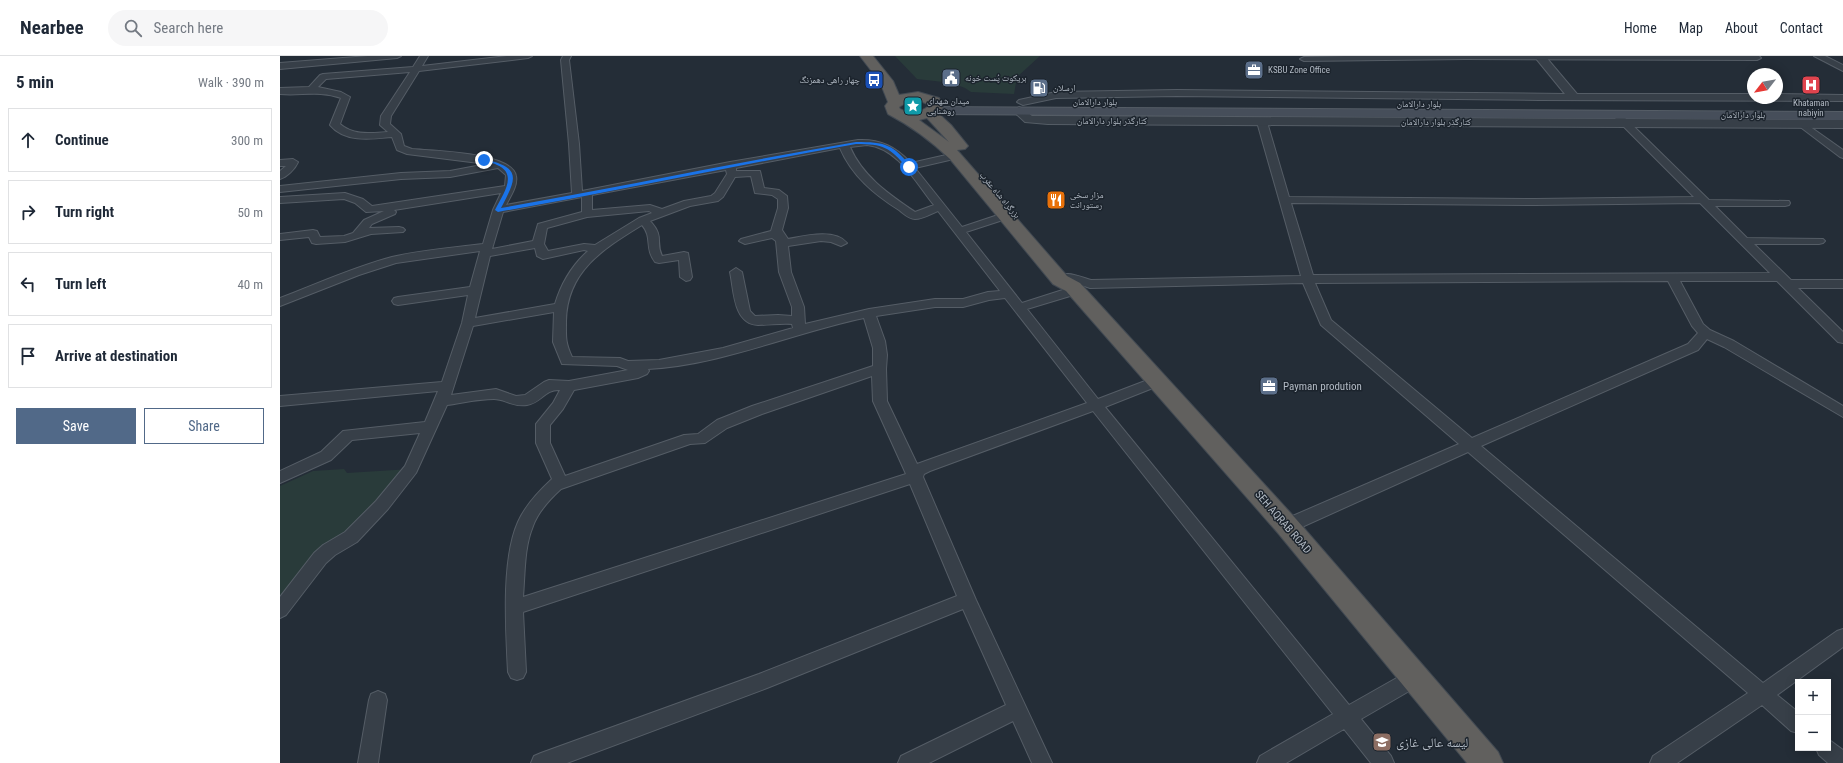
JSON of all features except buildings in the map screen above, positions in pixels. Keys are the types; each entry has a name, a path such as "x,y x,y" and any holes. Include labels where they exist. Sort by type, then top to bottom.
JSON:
{"highway":[{"path":"866,56 886,81 895,102"},
{"path":"881,56 896,73"},
{"path":"902,115 917,116 932,108 907,85"},
{"path":"918,96 905,98 895,102 892,108 893,111 902,115 937,139 955,156"},
{"name":"بزرگراه شاه عقرب","path":"932,108 946,128 1070,284"},
{"name":"SEH AQRAB ROAD","path":"955,156 1005,216 1070,284 1287,526 1416,677 1487,763"}],"main road":[{"name":"بلوار دارالامان","path":"932,108 1002,102 1021,106 1621,119 1840,111"},
{"name":"بلوار دارالامان","path":"1021,106 1822,107 1840,111"},
{"path":"932,108 1021,106"}],"street":[{"path":"280,66 397,56"},
{"path":"280,610 320,558 328,550 351,537 382,506 411,469 442,401 468,323 475,290 498,210 507,189 511,184 511,175 506,168 499,164 484,160 410,152 400,148 396,134 385,125 386,116 424,56"},
{"path":"460,64 466,56"},
{"path":"312,88 323,77 417,69 528,56"},
{"path":"567,56 565,60 574,144 582,195 587,214"},
{"path":"1304,59 1465,56 1757,58"},
{"path":"1818,56 1843,68"},
{"path":"1539,57 1574,97"},
{"path":"282,93 312,88 330,90 346,97 335,125 341,131 352,135 396,134"},
{"path":"1021,106 1056,95 1177,93 1574,97 1840,111"},
{"name":"کنارگذر بلوار دارالامان","path":"1021,106 1029,119 1262,122 1621,119 1802,124 1840,111"},
{"path":"1621,119 1843,338"},
{"path":"1262,122 1308,279 1325,322 1795,721"},
{"path":"1802,124 1843,155"},
{"path":"498,210 731,170 844,145 872,143 889,147 898,154 909,167 1095,404 1384,763"},
{"path":"844,145 851,163 858,172 887,198 914,216 939,207"},
{"path":"909,167 955,156"},
{"path":"280,163 293,162 292,165 280,176"},
{"path":"280,189 401,176 450,174 499,164"},
{"path":"731,170 719,194 714,199 688,204 644,220 618,234 596,249 586,259 566,287 560,307 559,342 567,361 620,362 626,366 652,364 724,352 799,326 869,312 936,303 963,303 988,296 1008,294"},
{"path":"731,170 756,173 759,191 775,192 783,198 783,208 776,230 781,239 785,272 798,307 799,326"},
{"path":"280,200 345,196 358,201 370,210 507,189"},
{"path":"1285,200 1785,203"},
{"path":"356,236 368,222 411,204"},
{"path":"538,244 541,237 542,226 587,214 650,208 662,213"},
{"path":"959,231 1005,216"},
{"path":"644,220 654,234 652,249 657,258 659,260 684,256 686,277"},
{"path":"280,236 313,233 316,240 344,239 370,232 399,230"},
{"path":"745,241 774,234 786,243 819,237 833,238 841,243"},
{"path":"1745,241 1819,241"},
{"path":"280,302 334,280 381,264 403,259 538,244"},
{"path":"538,244 542,249 543,256 584,247 596,249"},
{"path":"736,272 744,312 751,318 757,321 778,319 799,326"},
{"path":"1019,308 1070,284 1308,279 1672,276 1843,284"},
{"path":"1672,276 1698,326 1705,333 1730,344 1843,412"},
{"path":"398,301 475,290"},
{"path":"280,291 294,292 299,295"},
{"path":"468,323 560,307"},
{"path":"869,312 878,341 882,362 879,369 880,401 915,477 967,600 1042,763"},
{"path":"1287,526 1472,446 1555,407 1693,347 1705,333"},
{"path":"442,401 496,394 515,401 528,400 549,385 569,386 638,373 652,364"},
{"path":"559,481 561,483 689,439 700,439 714,431 722,424 757,410 879,369"},
{"path":"514,607 915,477 918,470 925,467 1044,425 1095,404 1158,381"},
{"path":"280,401 446,386"},
{"path":"559,481 543,443 543,424 558,406 569,386"},
{"path":"280,477 326,456 348,435 429,428"},
{"path":"517,672 514,607 518,552 525,524 543,497 559,481"},
{"path":"541,763 760,682 967,600"},
{"path":"1660,763 1763,694 1843,637"},
{"path":"1267,763 1348,718 1416,677"},
{"path":"368,763 378,700"},
{"path":"908,763 1017,709"},
{"path":"1829,751 1843,763"}],"shaded area":[{"path":"895,56 1040,56 1017,77 1014,94 971,92 952,83 917,79"},
{"path":"344,469 347,473 411,469 280,610 280,486 313,471"}],"place":[{"name":"KSBU Zone Office","path":"1254,70"},
{"name":"بریکوت پُست خونه","path":"951,78"},
{"name":"چهار راهی دهمزنگ","path":"874,80"},
{"name":"Khataman nabiyin","path":"1811,85"},
{"name":"ارسلان","path":"1039,88"},
{"name":"میدان شهدای روشنایی","path":"913,106"},
{"name":"مزار سخی رستورانت","path":"1056,200"},
{"name":"Payman prodution","path":"1269,386"},
{"name":"لیسه عالی غازی","path":"1382,742"}],"route":[{"path":"484,160 499,164 506,168 511,175 511,184 507,189 498,210 655,181 730,165 856,143 872,143 889,147 898,154 909,167"}]}
